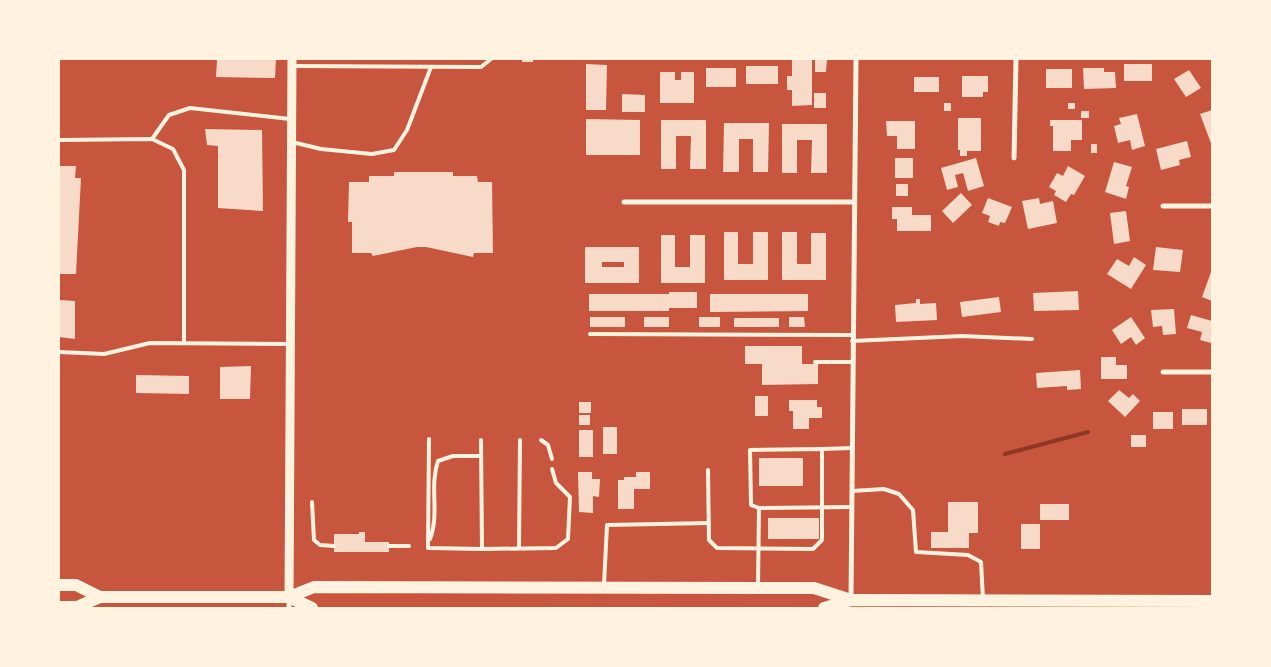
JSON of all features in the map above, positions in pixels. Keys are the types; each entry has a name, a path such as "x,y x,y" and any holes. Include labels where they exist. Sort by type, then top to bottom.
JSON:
{"highway":[{"path":"59,585 76,585 100,597 289,603 312,608"},
{"path":"289,603 314,587 814,588 851,600"},
{"path":"59,607 77,607 100,597"},
{"path":"824,608 851,600 1212,602"}],"street":[{"path":"851,600 856,59"},
{"path":"1014,158 1016,59"},
{"path":"289,603 292,62"},
{"path":"624,202 854,202"},
{"path":"1163,206 1212,206"},
{"path":"1163,372 1212,372"}],"lane":[{"path":"292,62 481,67 491,59"},
{"path":"292,142 321,149 372,154 394,150 407,130 431,66"},
{"path":"152,139 169,115 190,108 292,119"},
{"path":"59,140 152,139 172,149 184,170 184,343"},
{"path":"590,334 852,338 962,336 1032,339"},
{"path":"59,352 104,354 150,343 290,344"},
{"path":"816,362 852,362"},
{"path":"428,440 428,548 556,548 568,539 570,497 556,483 552,469"},
{"path":"481,440 482,549"},
{"path":"519,548 520,440"},
{"path":"541,440 548,445 552,459"},
{"path":"852,448 750,450 751,505 759,508 852,507"},
{"path":"708,470 709,540 717,548 814,549 822,540 822,449"},
{"path":"428,542 435,526 434,474 438,461 453,456 481,456"},
{"path":"852,491 884,489 899,494 913,510 916,552 968,556 981,562 983,601"},
{"path":"312,502 314,540 320,545 334,546"},
{"path":"758,588 759,508"},
{"path":"604,588 607,525 709,523"},
{"path":"389,546 409,546"}],"building":[{"path":"217,59 276,59 275,78 216,77"},
{"path":"522,59 533,59 533,62 522,62"},
{"path":"792,59 812,59 812,105 792,106 792,90 787,90 787,76 792,76"},
{"path":"815,59 827,59 826,72 815,72"},
{"path":"586,64 607,65 606,110 586,110"},
{"path":"1124,64 1152,64 1152,81 1124,81"},
{"path":"746,66 778,66 778,84 746,84"},
{"path":"706,68 736,68 736,87 706,87"},
{"path":"1083,68 1104,68 1104,72 1115,72 1116,88 1084,89"},
{"path":"1046,69 1072,69 1072,88 1046,88"},
{"path":"1189,70 1201,88 1186,97 1174,79"},
{"path":"660,72 675,72 675,80 681,80 681,72 694,72 694,103 660,103"},
{"path":"962,76 988,76 988,92 983,92 983,97 962,97"},
{"path":"914,77 939,77 939,92 914,92"},
{"path":"814,93 826,93 826,108 814,108"},
{"path":"622,94 645,95 645,112 622,112"},
{"path":"944,103 951,103 951,111 944,111"},
{"path":"1068,103 1075,103 1075,109 1068,109"},
{"path":"1212,110 1212,146 1200,114"},
{"path":"1081,111 1089,111 1089,118 1081,118"},
{"path":"1137,114 1145,146 1132,150 1130,140 1118,143 1114,126 1121,124 1119,118"},
{"path":"958,118 981,118 981,151 967,151 967,156 960,156 960,150 958,150"},
{"path":"586,119 640,120 640,155 586,155"},
{"path":"661,120 706,120 706,169 690,169 691,136 676,136 676,169 661,169"},
{"path":"1050,120 1082,120 1082,140 1071,140 1071,151 1053,151 1053,126 1050,126"},
{"path":"886,121 915,121 915,149 897,149 897,136 887,136"},
{"path":"724,123 769,123 768,172 753,172 753,139 739,139 739,172 723,172"},
{"path":"782,124 827,124 827,173 811,173 812,140 797,140 797,173 782,173"},
{"path":"205,129 262,130 263,211 218,208 218,146 207,145"},
{"path":"1187,141 1191,157 1179,160 1180,165 1161,170 1156,149"},
{"path":"1091,144 1097,144 1097,153 1091,153"},
{"path":"895,158 913,158 913,178 895,178"},
{"path":"976,158 984,186 968,191 963,173 955,175 958,187 947,190 941,168"},
{"path":"1114,162 1132,167 1126,186 1129,187 1126,199 1105,192"},
{"path":"59,166 76,166 75,178 81,178 76,274 59,274"},
{"path":"1068,166 1085,176 1074,195 1071,194 1066,202 1054,195 1056,191 1049,187 1057,173 1063,176"},
{"path":"394,172 453,172 453,176 477,176 478,182 492,182 493,253 474,253 473,257 426,247 417,247 373,256 371,253 352,253 352,222 348,222 349,182 369,182 369,176 394,176"},
{"path":"896,184 908,184 908,196 896,196"},
{"path":"961,193 972,205 953,223 942,211"},
{"path":"988,198 1012,207 1005,223 1000,222 999,226 988,222 990,216 982,213"},
{"path":"1039,198 1040,204 1053,201 1057,223 1028,229 1022,201"},
{"path":"892,207 912,207 912,215 931,215 931,231 897,231 897,219 892,219"},
{"path":"1126,211 1130,241 1114,244 1110,213"},
{"path":"724,232 738,232 738,264 753,264 753,232 768,232 768,280 724,280"},
{"path":"782,232 797,232 797,264 811,264 811,233 826,233 826,280 782,280"},
{"path":"661,235 675,235 675,267 690,267 690,235 705,235 705,283 661,283"},
{"path":"585,247 639,247 639,283 585,283","holes":["602,262 624,262 624,267 602,267"]},
{"path":"1156,247 1183,250 1180,272 1153,270"},
{"path":"1134,257 1146,265 1131,289 1107,274 1117,259 1129,266"},
{"path":"1212,273 1212,301 1202,297"},
{"path":"1078,291 1079,310 1034,311 1033,293"},
{"path":"669,292 697,292 697,308 669,308 669,311 589,311 589,294 669,294"},
{"path":"710,294 808,294 808,311 710,312"},
{"path":"999,297 1001,312 962,317 960,302"},
{"path":"916,299 920,299 920,304 936,303 937,320 896,322 895,305 916,303"},
{"path":"59,300 75,301 75,339 59,337"},
{"path":"1174,309 1176,334 1163,335 1162,326 1153,327 1151,310"},
{"path":"1191,315 1212,321 1211,343 1200,340 1202,332 1187,328"},
{"path":"590,317 625,317 625,327 590,327"},
{"path":"644,317 669,317 669,327 644,327"},
{"path":"699,317 720,317 720,327 699,327"},
{"path":"789,317 804,317 805,327 789,327"},
{"path":"1131,317 1145,338 1136,345 1131,337 1121,344 1112,330"},
{"path":"734,318 779,318 779,327 734,327"},
{"path":"745,346 802,346 802,364 818,364 818,384 762,385 762,364 745,364"},
{"path":"1101,357 1116,357 1116,365 1127,365 1127,379 1101,379"},
{"path":"251,366 250,399 220,399 220,367"},
{"path":"1080,370 1081,389 1067,390 1067,386 1037,388 1036,373"},
{"path":"136,375 189,376 189,394 136,393"},
{"path":"1119,390 1129,398 1133,394 1140,401 1125,417 1108,401"},
{"path":"755,396 768,396 768,416 755,416"},
{"path":"789,400 817,400 817,407 822,407 822,418 809,418 809,429 793,429 793,411 789,411"},
{"path":"579,402 591,402 591,413 579,413"},
{"path":"1182,409 1207,409 1207,425 1182,425"},
{"path":"1153,412 1173,412 1173,429 1153,429"},
{"path":"579,415 590,415 590,425 579,425"},
{"path":"603,427 617,427 617,454 603,454"},
{"path":"579,430 593,430 593,457 579,457"},
{"path":"1131,435 1146,435 1146,447 1131,447"},
{"path":"759,458 803,458 803,486 759,486"},
{"path":"578,472 592,472 592,479 600,479 599,497 593,496 593,513 579,512"},
{"path":"636,472 650,472 650,489 634,489 634,509 618,509 618,480 624,480 624,477 636,477"},
{"path":"948,502 978,502 978,533 969,533 969,548 931,548 931,532 948,532"},
{"path":"1040,504 1069,504 1069,520 1040,520"},
{"path":"768,518 819,518 819,539 768,539"},
{"path":"1021,524 1040,524 1040,549 1021,549"},
{"path":"359,532 365,532 365,542 389,542 389,552 334,552 334,534 359,534"}],"waterway":[{"path":"1005,454 1088,432"}]}
